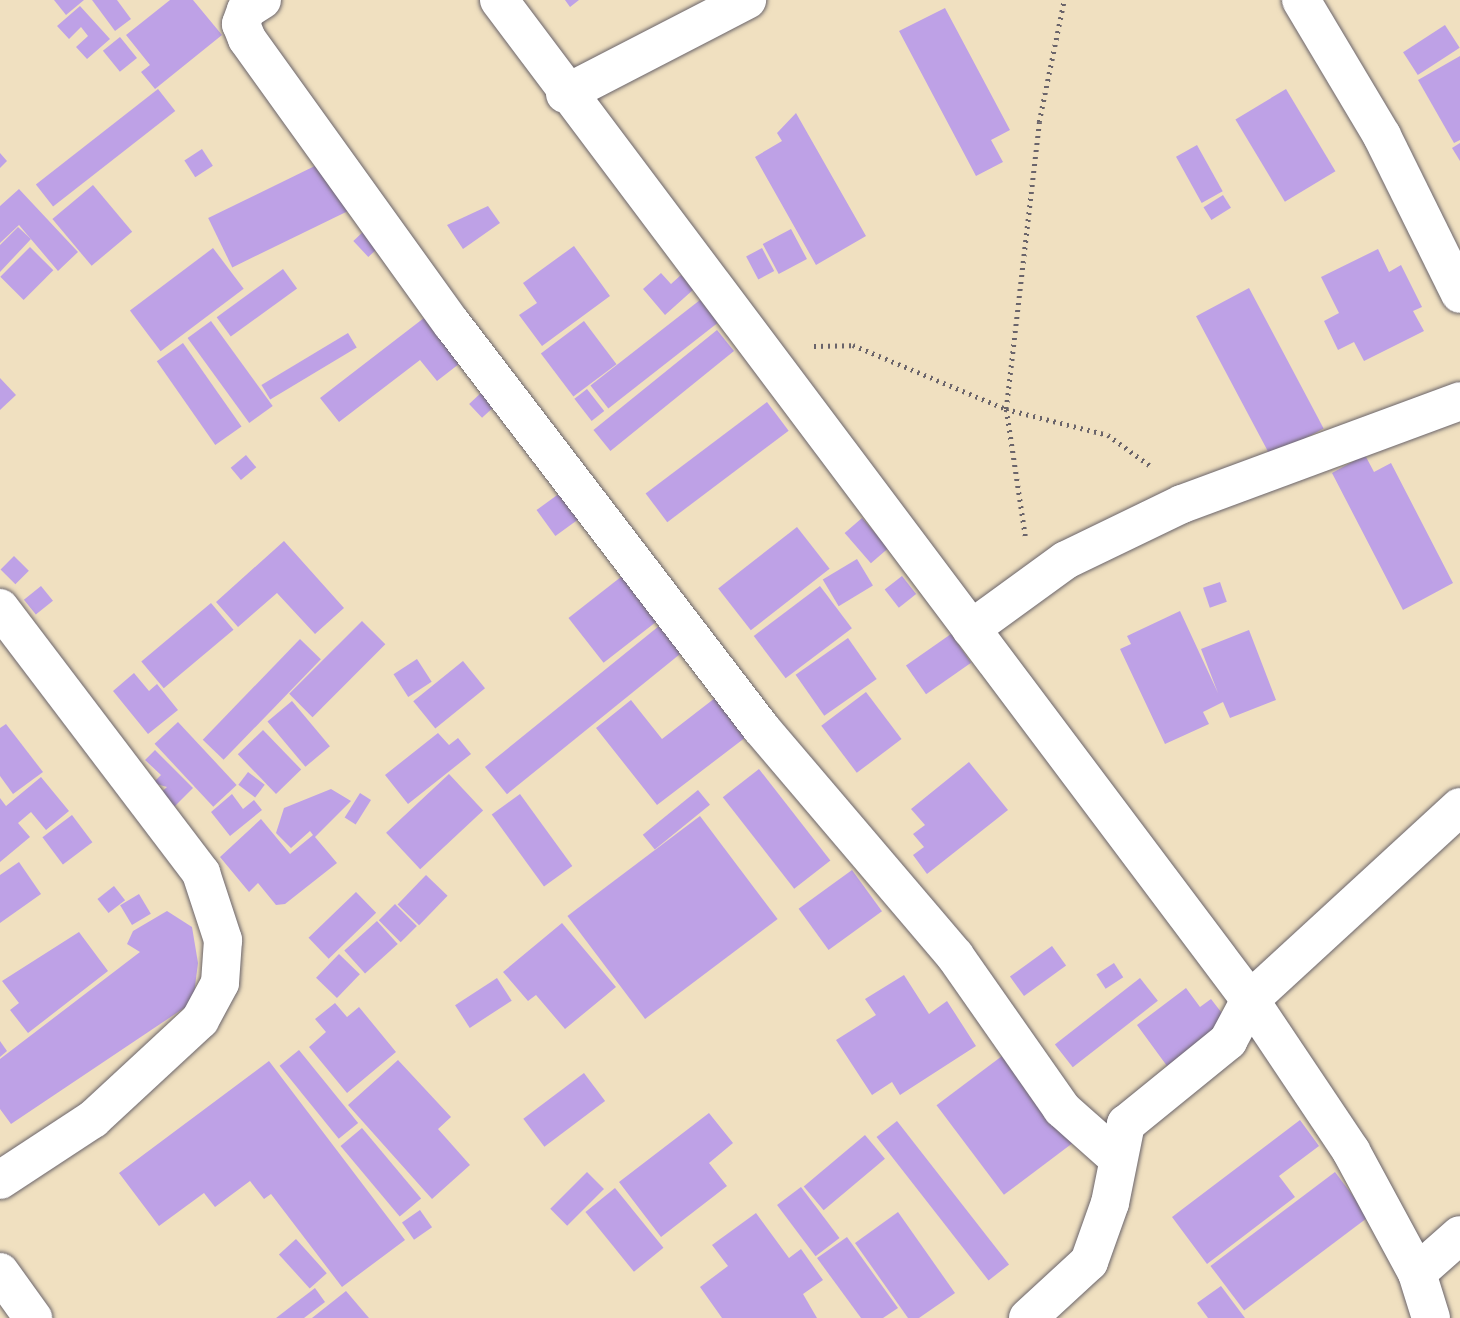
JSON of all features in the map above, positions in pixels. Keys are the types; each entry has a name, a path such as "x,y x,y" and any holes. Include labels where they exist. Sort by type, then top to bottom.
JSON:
{"street":[{"path":"262,0 246,10 241,24 247,39 444,313 761,728 955,956 1062,1108 1115,1156"},
{"path":"499,0 565,94 1250,1000 1351,1151 1417,1273 1432,1318"},
{"path":"565,94 747,0"},
{"path":"1301,0 1382,136 1460,294"},
{"path":"971,629 1066,561 1182,504 1460,401"},
{"path":"0,608 201,873 223,940 220,983 200,1020 93,1119 0,1180"},
{"path":"1028,1318 1089,1262 1110,1203 1115,1156 1126,1124 1228,1041 1250,1000 1460,807"},
{"path":"1417,1273 1460,1235"},
{"path":"0,1272 33,1318"}],"path":[{"path":"1032,585 1006,409 1039,122 1064,0"},
{"path":"765,358 819,345 853,345 1006,409 1108,435 1145,458 1182,504"}],"building":[{"path":"54,0 84,0 66,15"},
{"path":"92,0 117,0 131,19 115,31"},
{"path":"170,0 193,0 222,35 155,89 141,72 150,65 126,35"},
{"path":"565,0 579,0 570,7"},
{"path":"80,6 110,39 87,59 76,47 88,36 81,27 69,39 57,26"},
{"path":"945,8 1010,130 991,140 1003,162 976,176 899,31"},
{"path":"1445,25 1460,48 1418,75 1403,52"},
{"path":"120,37 137,58 120,72 103,51"},
{"path":"1460,56 1460,140 1454,143 1418,80"},
{"path":"158,89 175,111 53,206 36,184"},
{"path":"1286,89 1335,171 1285,202 1235,119"},
{"path":"796,113 866,236 816,265 755,157 782,141 777,133"},
{"path":"1460,143 1460,161 1452,148"},
{"path":"1197,145 1223,191 1202,203 1176,157"},
{"path":"202,149 213,166 195,177 184,160"},
{"path":"0,153 7,161 0,168"},
{"path":"325,161 349,210 232,267 208,218"},
{"path":"93,185 132,232 92,266 52,219"},
{"path":"19,189 78,252 58,271 19,225 0,243 0,206"},
{"path":"1223,195 1231,208 1211,220 1203,207"},
{"path":"488,206 500,223 463,249 447,225"},
{"path":"18,227 31,239 0,272 0,245"},
{"path":"791,229 807,259 779,274 763,244"},
{"path":"365,230 380,246 368,257 353,241"},
{"path":"574,246 610,296 542,346 519,315 537,303 523,283"},
{"path":"30,247 53,270 24,300 0,277"},
{"path":"213,248 244,289 161,351 130,311"},
{"path":"762,248 774,271 758,279 746,256"},
{"path":"1378,249 1389,272 1401,265 1422,307 1413,311 1424,331 1364,361 1354,342 1338,350 1324,321 1339,313 1321,277"},
{"path":"283,269 297,288 231,337 217,317"},
{"path":"661,273 671,284 681,275 694,289 665,315 643,289"},
{"path":"1249,288 1324,428 1271,457 1196,316"},
{"path":"700,300 718,323 608,408 590,386"},
{"path":"433,311 468,357 437,381 420,360 339,422 320,398"},
{"path":"211,321 273,406 249,423 188,338"},
{"path":"584,321 616,364 573,397 541,353"},
{"path":"717,330 734,351 610,451 593,430"},
{"path":"348,333 357,348 270,400 261,385"},
{"path":"183,343 242,427 215,445 157,361"},
{"path":"0,378 16,395 0,410"},
{"path":"587,389 604,411 592,421 574,399"},
{"path":"483,391 496,405 482,418 469,404"},
{"path":"767,402 789,431 667,522 646,493"},
{"path":"246,455 256,467 241,480 231,468"},
{"path":"1365,455 1374,472 1391,463 1453,583 1403,610 1332,473"},
{"path":"560,493 579,519 555,536 537,510"},
{"path":"862,518 888,548 871,563 845,533"},
{"path":"797,527 830,569 751,630 718,589"},
{"path":"284,541 344,608 315,634 277,593 238,627 216,602"},
{"path":"14,556 29,571 15,584 1,569"},
{"path":"857,559 873,586 839,606 823,580"},
{"path":"626,573 661,618 604,663 568,618"},
{"path":"902,576 916,594 899,608 885,590"},
{"path":"1220,582 1227,602 1210,608 1203,588"},
{"path":"41,586 53,601 36,615 24,600"},
{"path":"820,586 852,628 786,678 754,636"},
{"path":"211,603 233,630 164,688 141,661"},
{"path":"1180,611 1218,693 1201,649 1249,630 1276,700 1230,718 1223,702 1203,712 1209,724 1165,744 1120,649 1131,644 1127,636"},
{"path":"362,621 385,644 313,717 289,694"},
{"path":"659,626 681,653 507,794 485,767"},
{"path":"951,634 971,663 926,694 906,666"},
{"path":"848,638 877,679 824,716 796,675"},
{"path":"300,639 321,659 224,760 203,740"},
{"path":"417,659 432,682 408,697 394,674"},
{"path":"463,661 485,688 435,728 413,701"},
{"path":"134,673 149,691 157,684 178,710 148,734 113,691"},
{"path":"866,692 902,739 857,773 821,726"},
{"path":"715,698 746,737 657,805 596,728 631,700 662,739"},
{"path":"292,701 330,746 305,767 267,722"},
{"path":"178,722 237,785 213,807 155,744"},
{"path":"6,724 43,772 13,794 0,776 0,728"},
{"path":"263,730 301,770 276,794 238,754"},
{"path":"438,733 449,745 458,738 471,754 408,804 385,775"},
{"path":"155,750 193,788 171,810 157,796 167,787 153,783 161,775 145,760"},
{"path":"969,762 1008,810 927,874 913,855 924,847 913,834 925,825 911,809"},
{"path":"759,769 830,860 794,889 723,797"},
{"path":"248,772 265,785 255,797 238,785"},
{"path":"449,774 483,811 420,869 386,833"},
{"path":"41,777 69,811 46,830 31,812 18,823 30,837 0,862 0,798 6,806"},
{"path":"331,789 351,801 315,837 337,863 285,904 276,905 258,883 249,892 220,857 261,819 290,854 313,835 310,831 291,848 276,833 284,808"},
{"path":"698,790 710,805 655,849 643,835"},
{"path":"360,793 371,800 356,824 345,818"},
{"path":"232,794 243,809 254,800 262,810 230,836 211,812"},
{"path":"520,794 572,866 544,887 492,815"},
{"path":"72,815 92,842 63,864 42,837"},
{"path":"700,816 778,919 645,1019 567,916"},
{"path":"19,862 41,894 0,923 0,875"},
{"path":"852,870 882,911 829,950 799,909"},
{"path":"426,875 448,896 419,925 398,904"},
{"path":"114,886 125,900 109,913 97,899"},
{"path":"356,892 376,913 329,959 309,938"},
{"path":"139,894 151,914 132,925 120,905"},
{"path":"395,904 417,926 401,942 379,920"},
{"path":"167,911 192,927 198,963 193,1002 11,1124 0,1109 0,1059 140,952 127,944 133,931"},
{"path":"377,921 398,944 365,973 344,950"},
{"path":"562,923 616,987 565,1029 536,995 528,1001 503,972"},
{"path":"79,932 108,971 28,1033 10,1010 19,1003 2,981"},
{"path":"1052,946 1066,965 1024,996 1010,977"},
{"path":"339,954 360,974 337,998 316,978"},
{"path":"1114,963 1123,977 1106,989 1096,974"},
{"path":"904,975 929,1014 947,1001 976,1046 900,1095 892,1082 872,1095 836,1040 876,1015 865,999"},
{"path":"497,978 512,1001 470,1028 455,1005"},
{"path":"1140,978 1158,1001 1073,1067 1055,1044"},
{"path":"1186,988 1200,1007 1211,999 1228,1021 1167,1066 1137,1025"},
{"path":"335,1003 347,1017 359,1007 396,1052 347,1093 309,1047 326,1032 315,1019"},
{"path":"0,1041 7,1051 0,1057"},
{"path":"299,1050 358,1123 339,1139 280,1066"},
{"path":"1006,1053 1073,1142 1004,1195 937,1105"},
{"path":"398,1060 451,1117 438,1129 470,1165 432,1199 348,1105"},
{"path":"269,1061 405,1240 342,1287 271,1194 264,1199 250,1181 215,1207 204,1193 159,1226 119,1173"},
{"path":"584,1073 605,1101 544,1147 523,1119"},
{"path":"709,1113 733,1143 709,1163 727,1186 661,1237 619,1182"},
{"path":"1300,1120 1319,1146 1279,1176 1295,1197 1207,1264 1172,1217"},
{"path":"897,1121 1009,1264 989,1280 877,1137"},
{"path":"362,1128 421,1198 400,1216 341,1146"},
{"path":"865,1135 885,1159 824,1210 804,1186"},
{"path":"587,1172 604,1189 567,1226 550,1209"},
{"path":"1335,1172 1369,1217 1244,1311 1210,1266"},
{"path":"801,1187 840,1238 816,1256 777,1205"},
{"path":"615,1188 663,1248 634,1272 585,1212"},
{"path":"420,1210 432,1227 414,1240 402,1223"},
{"path":"898,1212 955,1293 919,1318 908,1318 855,1243"},
{"path":"756,1213 789,1258 801,1249 823,1280 803,1294 817,1318 722,1318 700,1287 728,1266 712,1245"},
{"path":"847,1237 898,1308 883,1318 861,1318 817,1258"},
{"path":"296,1239 327,1273 310,1289 279,1254"},
{"path":"1221,1286 1245,1318 1208,1318 1197,1303"},
{"path":"315,1288 325,1302 304,1318 276,1318"},
{"path":"346,1291 369,1318 312,1318"}]}
